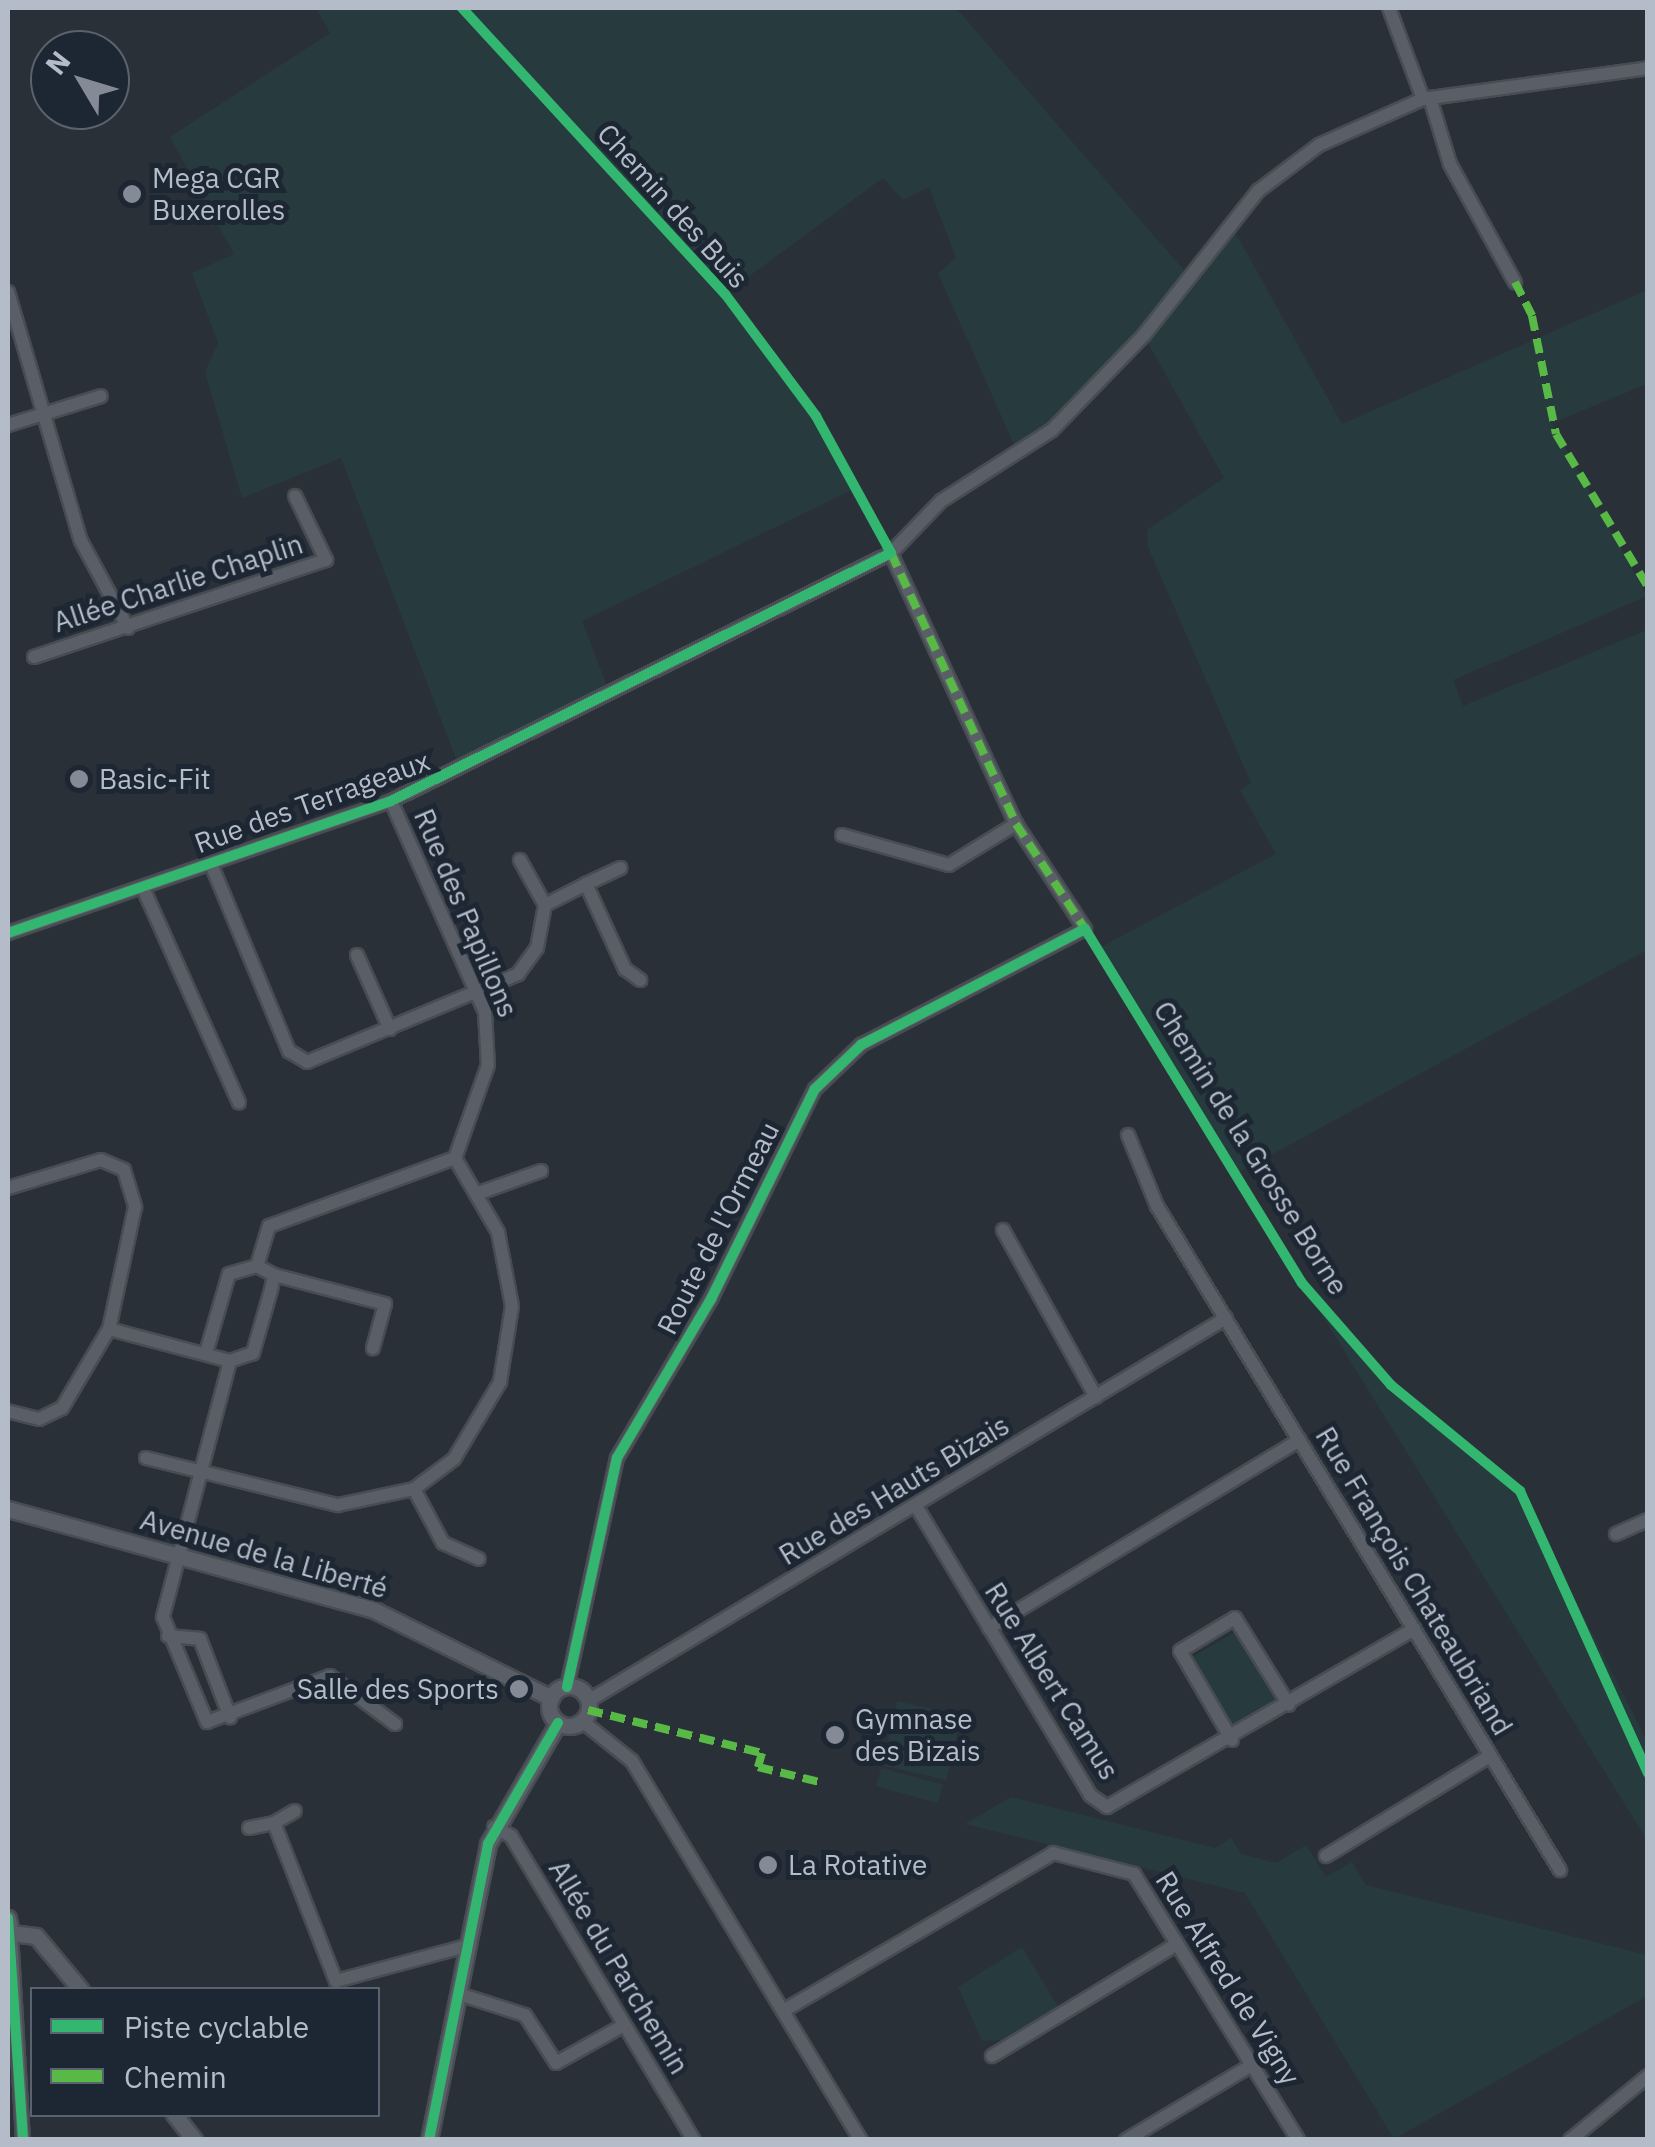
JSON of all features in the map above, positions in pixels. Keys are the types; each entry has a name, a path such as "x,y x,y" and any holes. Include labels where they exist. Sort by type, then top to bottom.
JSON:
{"street":[{"path":"1389,8 1450,164 1515,282"},
{"name":"Rue des Terrageaux","path":"8,934 390,800 594,708 890,554 942,502 1052,430 1293,162 1427,99 1648,68"},
{"path":"8,292 85,550 128,628"},
{"path":"8,425 101,396"},
{"name":"Allée Charlie Chaplin","path":"34,657 326,560 296,496"},
{"path":"842,835 942,864 1016,824 890,554"},
{"name":"Rue des Papillons","path":"390,800 477,992 492,1039 455,1158"},
{"name":"Route de l'Ormeau","path":"566,1687 609,1476 730,1264 816,1089 872,1038 1085,929 1016,824"},
{"path":"211,864 292,1056 316,1062 477,992 529,964 545,905 520,860"},
{"path":"545,905 621,868"},
{"path":"586,884 625,969 640,980"},
{"path":"143,888 239,1104"},
{"path":"357,954 390,1029"},
{"name":"Rue François Chateaubriand","path":"1128,1135 1152,1197 1560,1870"},
{"path":"146,1458 338,1505 414,1489 468,1443 507,1361 509,1274 479,1193 455,1158 286,1214 270,1226 257,1266"},
{"path":"8,1188 84,1160 124,1170 136,1208 110,1329 62,1408 39,1419 8,1411"},
{"path":"479,1193 541,1171"},
{"path":"1003,1230 1096,1397"},
{"path":"206,1353 229,1274 257,1266 274,1275 385,1304 373,1348"},
{"path":"110,1329 230,1362 253,1353 274,1275"},
{"name":"Rue des Hauts Bizais","path":"588,1702 1226,1318"},
{"path":"230,1362 178,1554 168,1636 202,1718 230,1717 330,1676 395,1724"},
{"path":"990,1628 1299,1440"},
{"path":"414,1489 442,1543 479,1559"},
{"name":"Rue Albert Camus","path":"916,1506 1100,1804 1122,1806 1414,1629"},
{"name":"Avenue de la Liberté","path":"8,1509 385,1614 550,1698"},
{"path":"1616,1534 1648,1520"},
{"path":"1232,1740 1180,1652 1235,1618 1289,1705"},
{"path":"168,1636 200,1639 230,1717"},
{"path":"429,2140 466,1946 494,1827 558,1723 550,1698 566,1687 588,1702 582,1720"},
{"path":"558,1723 582,1720 632,1761 860,2140"},
{"path":"1326,1856 1490,1756"},
{"path":"249,1828 274,1824 295,1811"},
{"path":"274,1824 336,1981 466,1946"},
{"name":"Allée du Parchemin","path":"494,1827 511,1836 694,2140"},
{"name":"Rue Alfred de Vigny","path":"783,2011 1046,1854 1134,1874 1298,2140"},
{"path":"23,2140 10,1925 36,1936 78,1987"},
{"path":"992,2056 1178,1944"},
{"path":"459,1994 525,2015 556,2063 624,2026"},
{"path":"1126,2140 1252,2066"},
{"path":"1570,2140 1648,2076"},
{"path":"176,2117 194,2140"}],"green space":[{"path":"316,8 956,8 1189,276 1230,223 1342,424 1647,290 1647,384 1552,423 1647,596 1453,680 1463,706 1647,630 1647,950 1236,1174 1099,948 1276,854 1240,790 1251,783 1148,547 1147,530 1224,478 1144,336 1019,456 938,273 956,258 929,187 903,200 883,178 725,294 816,416 854,489 582,621 612,699 457,761 341,458 242,498 205,372 218,343 192,273 234,254 170,137 330,33"},
{"path":"1302,1283 1391,1385 1520,1491 1647,1741 1647,1840"},
{"path":"1238,1630 1277,1696 1274,1708 1243,1726 1231,1723 1192,1657"},
{"path":"897,1701 961,1716 946,1780 882,1765"},
{"path":"881,1768 943,1785 938,1803 876,1786"},
{"path":"1011,1797 1215,1848 1231,1838 1241,1854 1276,1863 1306,1845 1326,1877 1352,1862 1366,1885 1647,1955 1647,1996 1394,2139 1245,1893 965,1824"},
{"path":"1022,1947 1058,2007 1002,2040 982,2041 958,1987"}],"marked path":[{"path":"1515,282 1532,316 1556,434 1648,587"},
{"path":"891,553 1016,824 1085,929"},
{"path":"588,1710 762,1753 758,1767 823,1783"}],"cycle path":[{"name":"Chemin des Buis","path":"8,933 391,801 891,553 816,416 725,294 462,8"},
{"name":"Chemin de la Grosse Borne","path":"567,1687 617,1458 711,1299 815,1089 861,1045 1085,929 1302,1283 1391,1385 1520,1491 1648,1773"},
{"path":"429,2140 488,1844 558,1723"},
{"path":"8,1918 23,2140"}],"place":[{"name":"Mega CGR Buxerolles","path":"132,194"},
{"name":"Basic-Fit","path":"79,779"},
{"name":"Salle des Sports","path":"519,1689"},
{"name":"Gymnase des Bizais","path":"835,1735"},
{"name":"La Rotative","path":"768,1865"}]}
